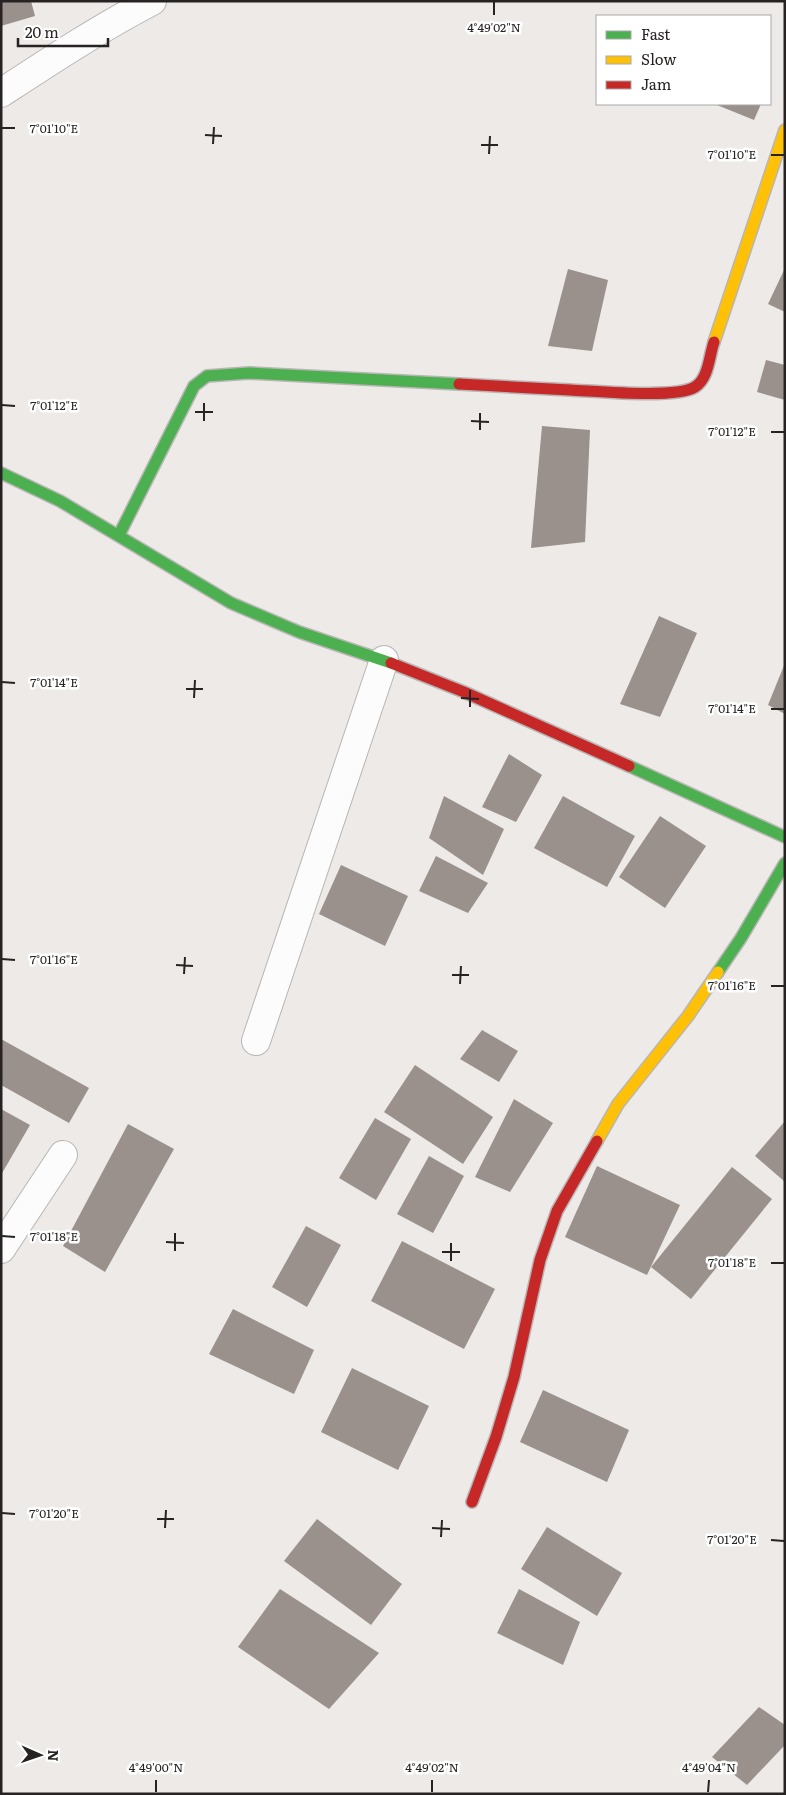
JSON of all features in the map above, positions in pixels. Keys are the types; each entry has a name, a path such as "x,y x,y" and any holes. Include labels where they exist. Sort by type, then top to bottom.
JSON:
{"street":[{"path":"1,93 124,16 152,1"},
{"path":"119,535 194,386 207,376 249,373 616,392 663,393 686,391 695,387 705,375 712,348 785,130"},
{"path":"1,473 60,501 231,602 299,632 384,660 464,692 785,837"},
{"path":"256,1041 384,660"},
{"path":"472,1502 496,1437 514,1377 540,1260 557,1211 618,1104 688,1016 741,938 785,863"},
{"path":"1,1249 63,1155"}],"building":[{"path":"1,1 31,1 35,16 1,26"},
{"path":"717,105 761,105 754,120"},
{"path":"785,268 785,312 768,304"},
{"path":"568,269 608,280 592,351 548,346"},
{"path":"766,360 785,365 785,400 757,392"},
{"path":"542,426 590,430 585,542 531,548"},
{"path":"659,616 697,633 660,717 620,704"},
{"path":"785,663 785,714 768,705"},
{"path":"509,754 542,775 516,822 482,807"},
{"path":"444,796 504,829 483,875 429,838"},
{"path":"563,796 635,836 607,887 534,848"},
{"path":"660,816 706,846 665,908 619,877"},
{"path":"436,856 488,883 468,913 419,891"},
{"path":"341,865 408,896 385,946 319,914"},
{"path":"482,1030 518,1051 499,1082 460,1059"},
{"path":"1,1039 89,1088 69,1123 1,1085"},
{"path":"415,1065 493,1117 463,1164 384,1112"},
{"path":"514,1099 553,1123 510,1192 475,1177"},
{"path":"1,1109 30,1125 1,1175"},
{"path":"375,1118 411,1139 376,1200 339,1178"},
{"path":"785,1121 785,1182 755,1156"},
{"path":"128,1124 174,1149 105,1272 63,1246"},
{"path":"429,1156 464,1176 433,1233 397,1214"},
{"path":"597,1166 680,1205 647,1275 565,1237"},
{"path":"732,1167 772,1199 691,1299 651,1267"},
{"path":"306,1226 341,1245 307,1307 272,1287"},
{"path":"402,1241 495,1289 464,1349 371,1301"},
{"path":"233,1309 314,1350 294,1394 209,1354"},
{"path":"352,1368 429,1406 398,1470 321,1432"},
{"path":"543,1390 629,1430 607,1482 520,1442"},
{"path":"317,1519 402,1584 371,1625 284,1561"},
{"path":"547,1527 622,1573 597,1616 521,1569"},
{"path":"280,1589 379,1653 329,1709 238,1647"},
{"path":"519,1589 580,1622 563,1665 497,1633"},
{"path":"759,1707 785,1725 785,1745 747,1785 712,1757"}],"traffic: fast":[{"path":"119,535 194,386 207,376 249,373 459,384"},
{"path":"1,473 60,501 231,603 299,632 391,663"},
{"path":"629,766 785,837"},
{"path":"718,972 741,938 785,863"}],"traffic: slow":[{"path":"714,342 785,130"},
{"path":"597,1141 618,1104 688,1016 718,972"}],"traffic: jam":[{"path":"459,384 635,393 685,391 695,387 703,378 714,342"},
{"path":"391,663 464,692 629,766"},
{"path":"472,1502 496,1437 514,1377 540,1260 557,1211 597,1141"}]}
